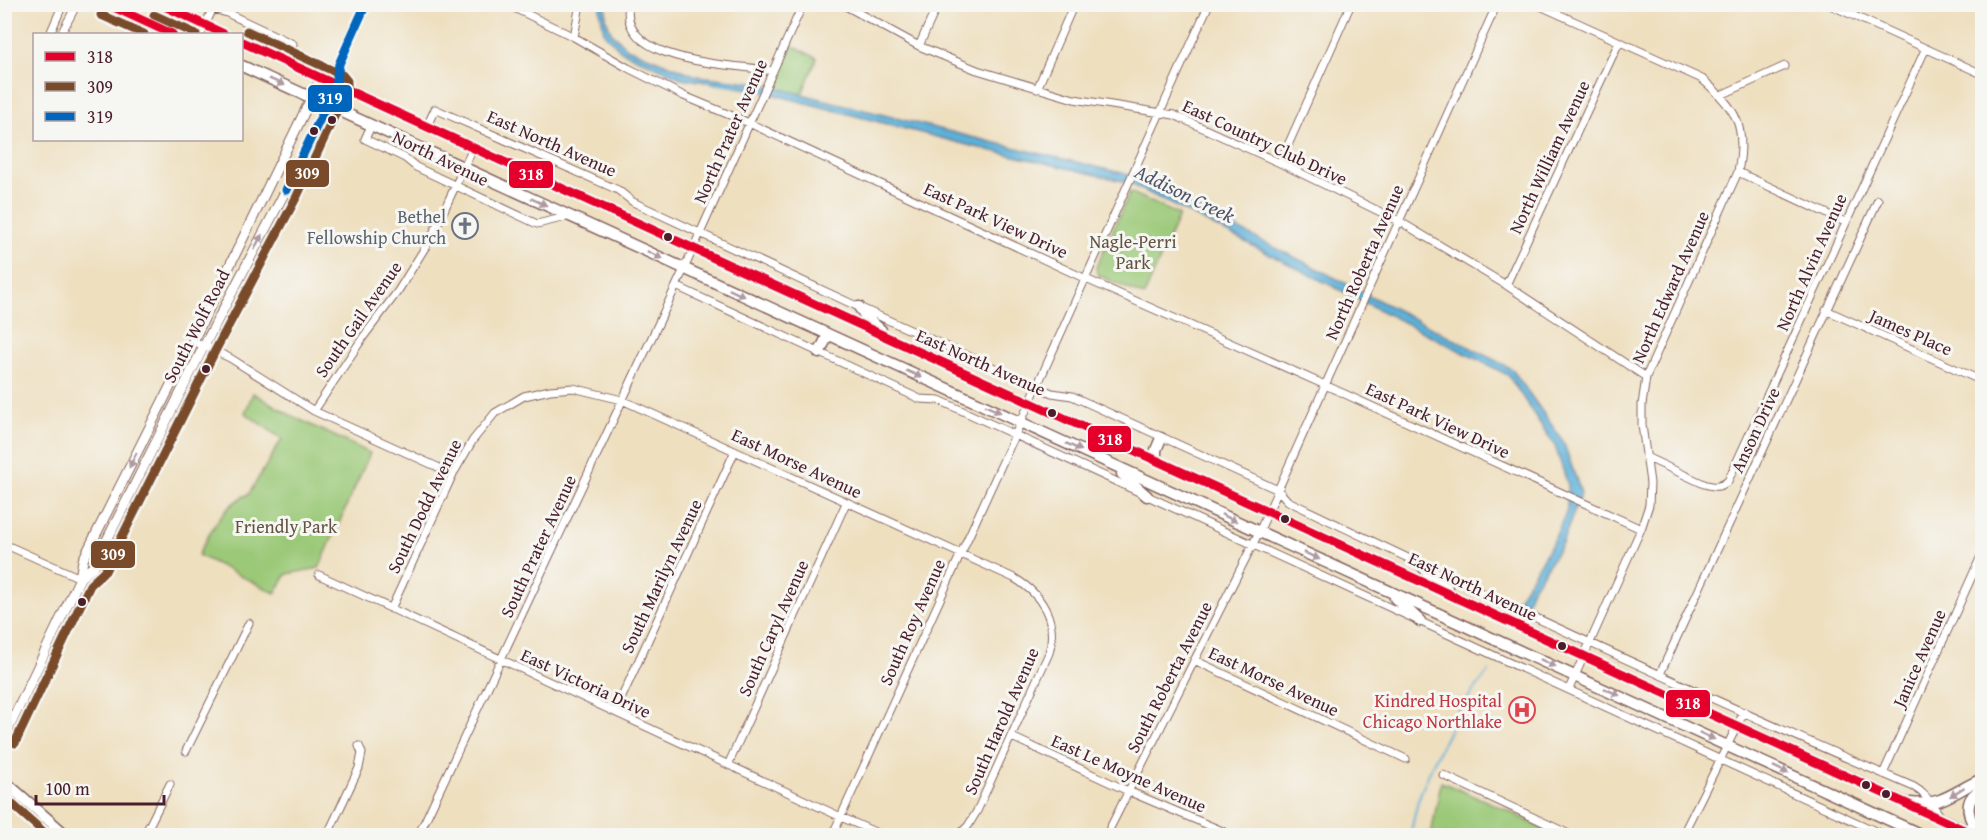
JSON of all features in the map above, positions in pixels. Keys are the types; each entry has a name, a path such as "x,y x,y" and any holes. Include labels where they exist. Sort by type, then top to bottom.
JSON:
{"main road":[{"path":"106,4 170,33"},
{"path":"159,4 203,30 220,33"},
{"path":"321,78 339,64 366,4"},
{"name":"East North Avenue","path":"243,42 1943,820"},
{"name":"South Wolf Road","path":"80,578 94,566 204,346 286,189 336,85 339,64"},
{"path":"243,66 1924,836"},
{"name":"South Wolf Road","path":"4,738 80,578 83,560 321,78"},
{"path":"859,307 867,318 893,340"},
{"path":"819,353 828,335"},
{"path":"1156,460 1156,450 1161,438"},
{"path":"1108,462 1147,496"},
{"path":"1421,564 1428,573 1459,597"},
{"path":"1386,589 1420,621"},
{"path":"1902,801 1930,804 1948,798 1983,779"},
{"path":"4,781 67,836"},
{"path":"1979,836 1968,816 1968,808 1973,797 1983,790"},
{"path":"1884,817 1906,836"},
{"path":"1943,820 1979,836"}],"street":[{"path":"50,33 63,4"},
{"path":"196,4 214,7 293,44"},
{"name":"East Park View Drive","path":"506,4 574,37 675,92 749,123 1086,279 1641,529"},
{"path":"574,37 580,4"},
{"path":"629,4 630,24 638,37 666,53 699,62 773,70"},
{"name":"North Prater Avenue","path":"684,269 802,4"},
{"name":"East Country Club Drive","path":"842,4 919,46 977,70 1074,99 1174,115 1280,163 1399,221 1506,285 1646,377"},
{"path":"919,46 938,4"},
{"path":"1037,89 1074,4"},
{"name":"South Roy Avenue","path":"832,836 1209,4"},
{"path":"1280,163 1351,4"},
{"name":"North Roberta Avenue","path":"1259,532 1497,4"},
{"path":"1536,4 1702,79 1721,95 1785,66"},
{"path":"1828,4 1925,50 1983,74"},
{"path":"61,33 75,5"},
{"path":"203,30 214,7"},
{"name":"North William Avenue","path":"1506,285 1619,42"},
{"name":"North Alvin Avenue","path":"1647,458 1714,487 1723,485 1732,475 1925,50"},
{"name":"North Edward Avenue","path":"1569,689 1641,529 1648,506 1650,483 1642,426 1646,377 1738,172 1743,149 1741,129 1732,110 1721,95"},
{"name":"East North Avenue","path":"427,126 435,108 618,190 633,202 859,307 1037,387 1052,393 1072,396 1278,490 1288,501 1421,564 1925,793 1930,804 1943,820"},
{"name":"North Avenue","path":"371,126 365,139 405,158 407,162 537,224 570,216"},
{"name":"South Gail Avenue","path":"314,411 363,336 398,291 431,238 473,148"},
{"path":"1738,172 1845,222"},
{"name":"Anson Drive","path":"1660,674 1878,200"},
{"name":"South Prater Avenue","path":"418,836 684,269"},
{"path":"676,286 920,399 939,400 1886,836"},
{"name":"James Place","path":"1826,310 1983,381"},
{"path":"193,341 230,358 314,411 453,474"},
{"name":"South Dodd Avenue","path":"391,609 453,474 473,440 495,413 524,396 550,390 573,388 622,400"},
{"name":"East Morse Avenue","path":"622,400 960,553"},
{"name":"South Marilyn Avenue","path":"615,712 735,452"},
{"name":"South Caryl Avenue","path":"728,765 846,503"},
{"name":"South Roberta Avenue","path":"1106,836 1259,532"},
{"path":"4,544 80,578"},
{"name":"South Harold Avenue","path":"958,836 977,812 1049,653 1052,640 1050,620 1042,603 1028,587 960,553"},
{"name":"Janice Avenue","path":"1883,774 1983,554"},
{"name":"East Victoria Drive","path":"319,575 841,817"},
{"path":"186,751 249,623"},
{"name":"East Morse Avenue","path":"1194,660 1406,759"},
{"path":"1682,836 1744,712"},
{"name":"East Le Moyne Avenue","path":"1012,737 1128,791 1234,836"},
{"path":"327,836 359,768 362,753 359,747"},
{"path":"1443,776 1573,836"},
{"path":"144,836 170,784"},
{"path":"841,817 884,836"}],"green space":[{"path":"791,45 817,58 801,96 775,87 777,76"},
{"name":"Nagle-Perri Park","path":"1130,192 1179,215 1144,296 1100,276 1096,267"},
{"name":"Friendly Park","path":"253,393 292,416 370,453 319,568 287,574 275,593 198,555 225,511 249,494 282,439 245,413"},
{"path":"1441,782 1505,809 1547,831 1545,836 1431,835"}],"water":[{"path":"601,5 606,5 606,19 611,32 627,48 697,76 758,83 1130,175 1512,369 1563,441 1581,493 1562,544 1532,589 1526,603 1518,599 1554,540 1567,510 1568,485 1555,446 1508,375 1127,182 971,146 756,90 681,78 621,51 604,33"}],"waterway":[{"name":"Addison Creek","path":"718,84 733,86"},
{"name":"Addison Creek","path":"1410,836 1418,800 1433,763 1460,708 1489,671"}],"transit line":[{"name":"318","path":"107,4 170,33"},
{"name":"318","path":"160,4 222,33"},
{"name":"319","path":"286,190 336,85 339,64 366,4"},
{"name":"309","path":"101,15 142,33"},
{"name":"309","path":"154,15 194,33"},
{"name":"309","path":"15,743 90,585 105,571 215,351 297,196 347,89 347,81 342,75 247,31"},
{"name":"318","path":"243,42 1977,836"},
{"name":"309","path":"4,797 48,836"}],"place":[{"name":"Bethel Fellowship Church","path":"465,226"},
{"name":"Kindred Hospital Chicago Northlake","path":"1522,710"}]}
